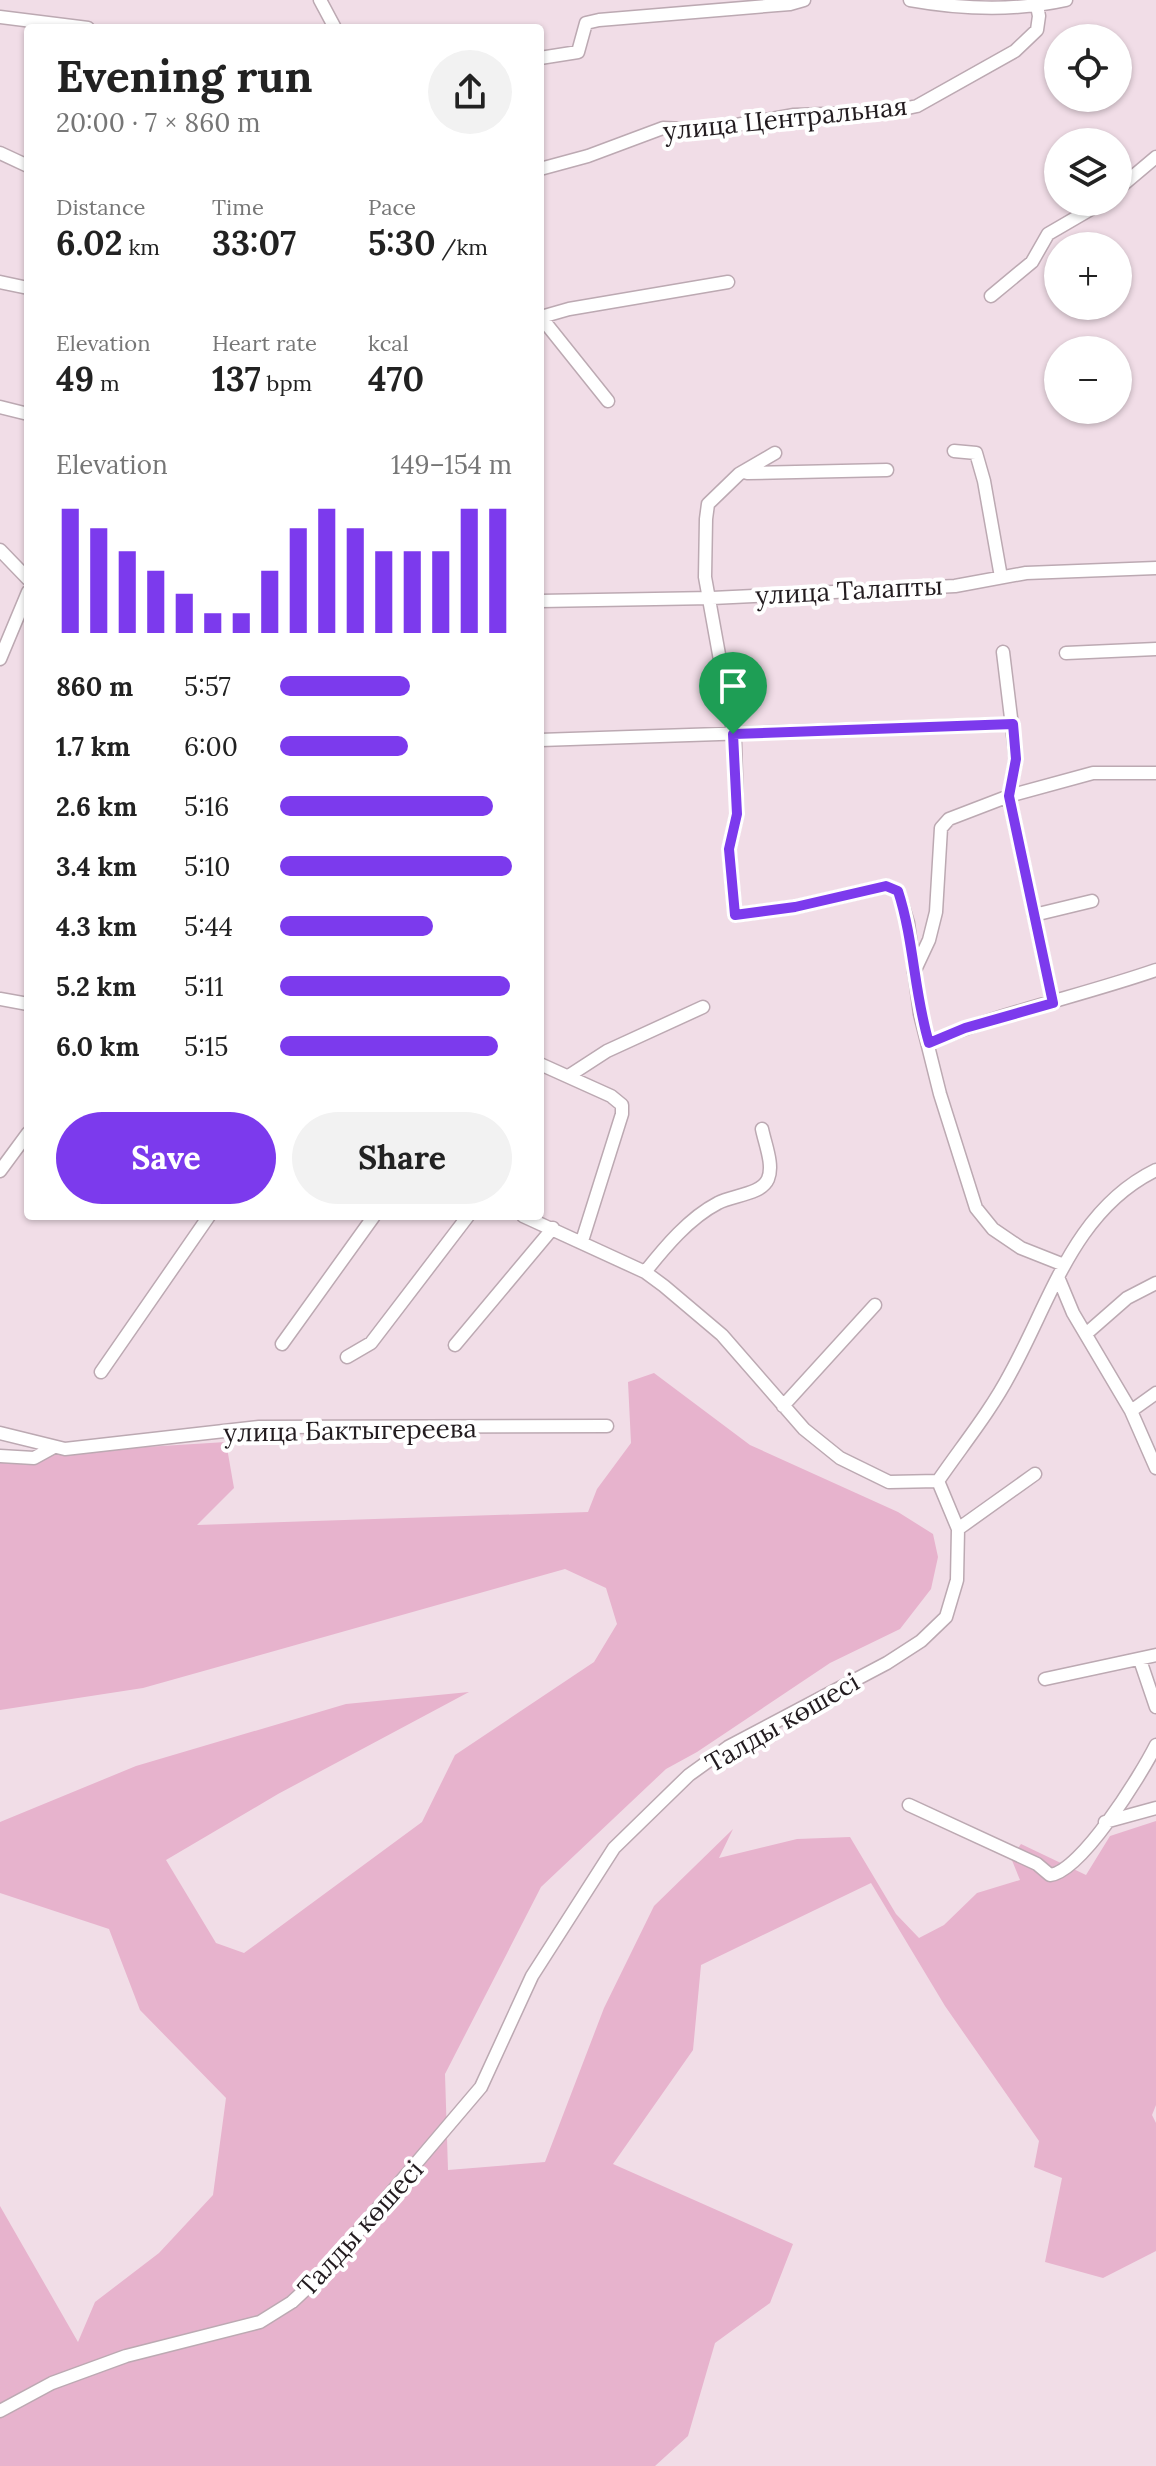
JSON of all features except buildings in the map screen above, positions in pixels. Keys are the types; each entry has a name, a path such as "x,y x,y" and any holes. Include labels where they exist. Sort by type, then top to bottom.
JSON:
{"street":[{"path":"320,0 333,24"},
{"path":"544,57 578,52 586,23 599,20 790,4 804,0"},
{"path":"910,0 938,5 1037,6 1066,0"},
{"name":"улица Центральная","path":"544,168 588,156 663,128 707,130 794,115 889,112 917,106 1015,51 1037,30 1037,6"},
{"path":"0,17 56,24"},
{"path":"0,153 16,157 24,163"},
{"path":"1132,177 1156,157"},
{"path":"991,296 1032,262 1048,234 1079,216"},
{"path":"0,282 24,287"},
{"path":"544,316 615,300 728,282"},
{"path":"544,322 608,401"},
{"path":"0,407 24,413"},
{"path":"954,451 976,453 1001,577"},
{"path":"775,453 739,474 708,504 704,537 705,577 712,598 733,734 737,814 729,849 735,915 795,907 886,886 898,891 940,1094 976,1208 993,1229 1061,1271 1073,1313 1131,1411 1156,1468"},
{"path":"739,474 887,470"},
{"path":"0,550 24,575"},
{"name":"улица Талапты","path":"544,601 712,598 955,586 1001,577 1156,568"},
{"path":"0,659 24,602"},
{"path":"1066,653 1156,649"},
{"path":"1003,652 1016,759 1009,796 1053,1003"},
{"path":"544,740 1013,724"},
{"path":"914,972 929,940 936,912 941,828 949,819 1009,796 1093,773 1156,773"},
{"path":"1034,915 1092,901"},
{"path":"929,1043 965,1028 1156,970"},
{"path":"0,999 24,1003"},
{"path":"570,1075 607,1051 703,1007"},
{"path":"544,1065 570,1075 622,1105 622,1114 582,1241"},
{"path":"645,1272 671,1240 718,1203 763,1187 769,1177 770,1166 762,1129"},
{"path":"0,1171 24,1138"},
{"path":"533,1220 645,1272 722,1335 783,1406 840,1458 864,1473 889,1482 938,1481 1009,1377 1061,1271 1105,1204 1130,1183 1156,1170"},
{"path":"101,1372 206,1220"},
{"path":"282,1344 371,1220"},
{"path":"347,1357 371,1343 465,1220"},
{"path":"455,1345 553,1228"},
{"path":"1087,1333 1127,1298 1156,1283"},
{"path":"783,1406 875,1305"},
{"path":"1131,1411 1156,1393"},
{"name":"улица Бактыгереева","path":"0,1456 34,1458 54,1447 92,1446 259,1427 607,1426"},
{"path":"0,1433 54,1447"},
{"path":"958,1529 1035,1474"},
{"name":"Талды көшесі","path":"0,2411 52,2383 126,2356 260,2322 292,2302 322,2274 481,2087 532,1976 614,1848 689,1775 728,1747 921,1641 946,1617 957,1580 958,1529 938,1481"},
{"path":"1045,1679 1156,1655"},
{"path":"1140,1660 1156,1707"},
{"path":"909,1805 1037,1864 1050,1875 1061,1874 1077,1859 1143,1771 1156,1745"},
{"path":"1105,1822 1156,1808"}],"shaded area":[{"path":"654,1373 750,1445 898,1512 933,1534 938,1557 931,1589 900,1629 830,1663 697,1752 666,1769 541,1887 445,2074 448,2170 545,2162 604,2008 654,1906 733,1829 719,1858 797,1839 850,1837 896,1914 919,1938 944,1925 977,1893 1020,1880 1011,1858 1021,1844 1086,1875 1110,1836 1156,1821 1156,2105 1152,2115 1156,2123 1156,2251 1103,2278 1045,2262 1062,2178 1034,2167 1039,2141 945,2006 871,1883 701,1965 693,2050 613,2164 793,2244 770,2303 715,2343 688,2436 655,2466 0,2466 0,2206 78,2342 95,2302 159,2253 213,2195 226,2098 140,2010 109,1929 0,1893 0,1822 136,1766 346,1704 469,1692 278,1794 166,1860 216,1943 244,1953 422,1822 455,1755 594,1662 617,1624 606,1588 565,1569 143,1688 0,1710 0,1456 226,1442 234,1488 197,1525 588,1512 597,1489 631,1443 628,1382"}],"route":[{"path":"1013,724 1016,759 1009,796 1053,1003 965,1028 929,1043 920,1014 908,923 898,891 886,886 795,907 735,915 729,849 737,814 737,757 733,734 1013,724"}]}
